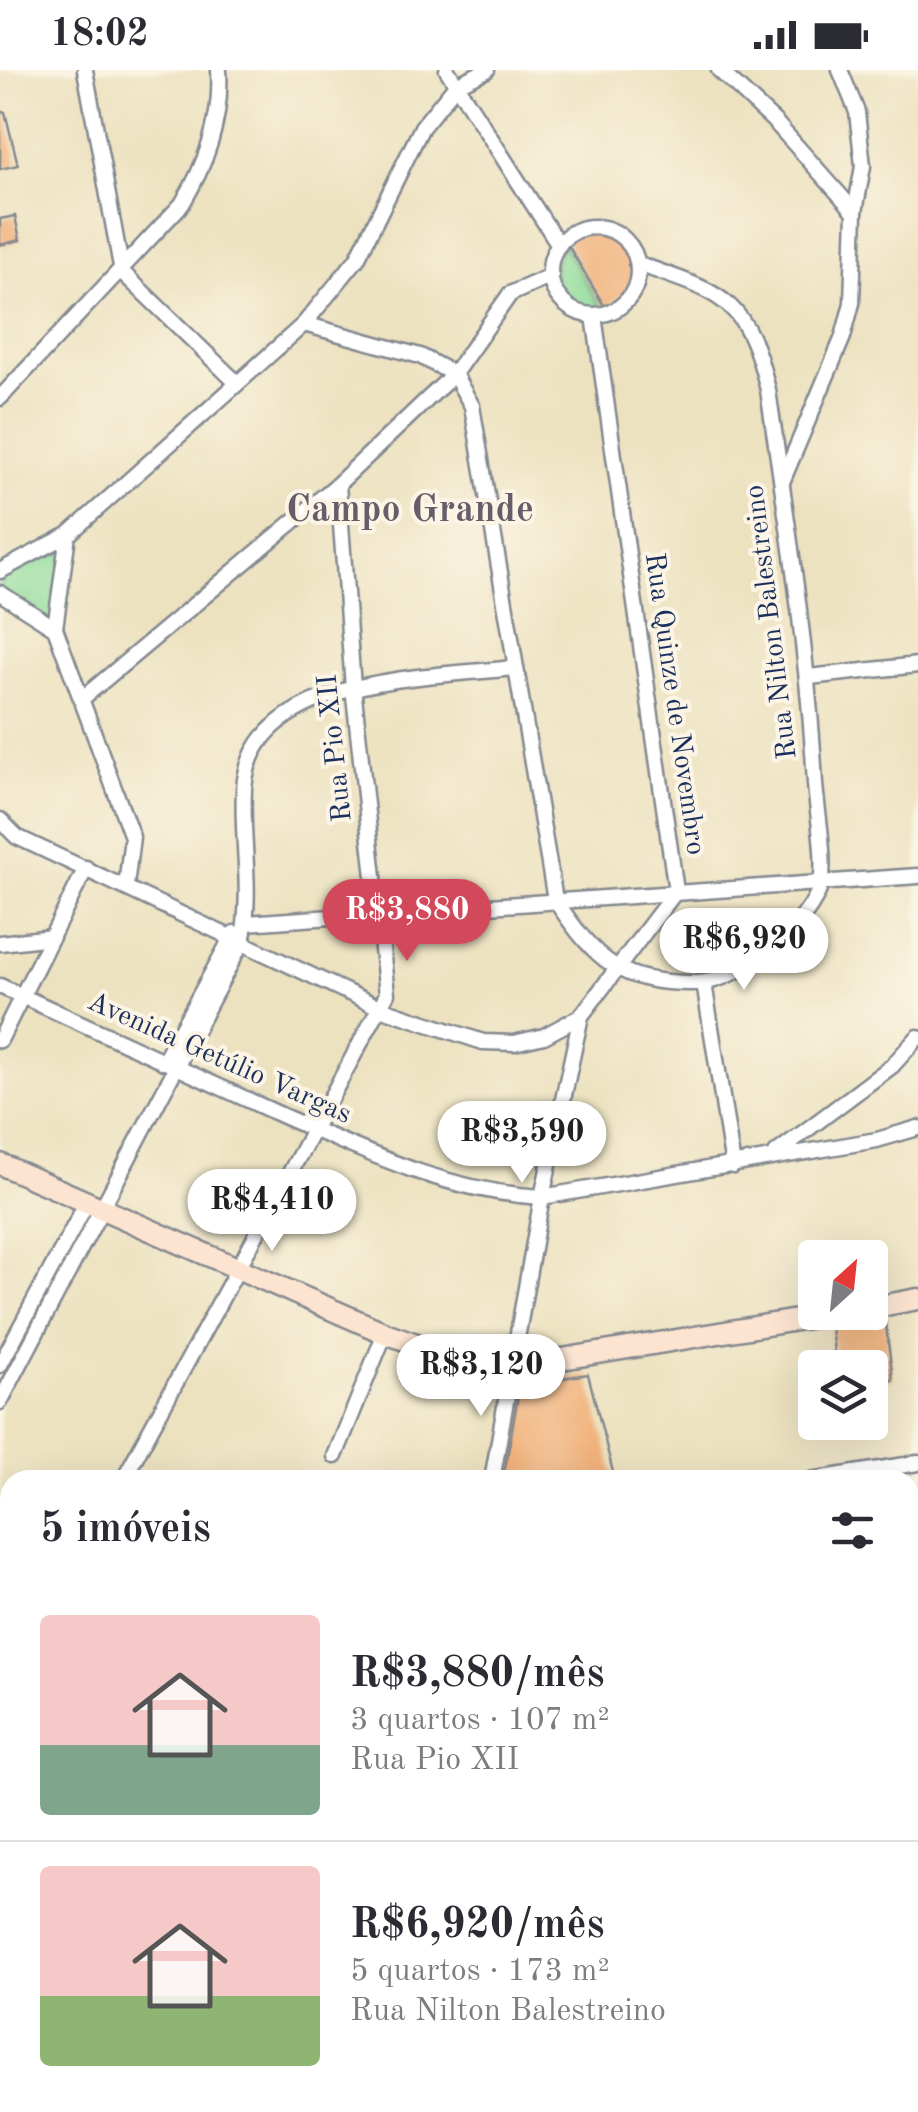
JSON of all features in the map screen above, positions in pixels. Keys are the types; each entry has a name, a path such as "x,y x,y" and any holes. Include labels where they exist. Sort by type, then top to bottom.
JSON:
{"main road":[{"path":"0,1164 384,1334 445,1354 514,1367 798,1320"},
{"path":"888,1304 918,1298"}],"street":[{"path":"85,70 122,272 236,383"},
{"path":"1,392 122,272 182,204 200,175 217,118 219,70"},
{"path":"447,70 558,245"},
{"path":"0,571 68,535 304,324 357,258 422,127 456,86 487,70"},
{"path":"719,70 776,123 855,212"},
{"path":"782,483 843,337 852,303 855,212 863,166 857,112 840,70"},
{"path":"605,228 623,237 638,264 628,298 594,316 564,302 550,276 558,245 578,230 605,228"},
{"name":"Rua Nilton Balestreino","path":"638,264 728,301 744,318 756,343 768,390 809,678 821,884"},
{"path":"84,697 338,484 454,374 510,294 550,276"},
{"name":"Rua Quinze de Novembro","path":"494,1470 542,1198 581,1016 676,891 594,316"},
{"path":"304,324 384,343 454,374 472,406 555,900 581,937 615,970 670,984 704,984 730,976 777,945 821,884"},
{"name":"Rua Pio XII","path":"128,1470 383,1009 387,978 353,688 338,484"},
{"path":"68,535 55,628 84,697 132,837 126,886"},
{"path":"0,593 55,628"},
{"path":"809,678 918,665"},
{"path":"0,1402 4,1384 93,1207 246,923 244,788 250,758 266,731 294,711 353,688 513,668"},
{"path":"0,820 17,836 383,1009 483,1042 514,1043 544,1036 581,1016"},
{"path":"0,1040 86,868"},
{"path":"246,923 918,876"},
{"path":"0,943 52,937"},
{"path":"704,984 733,1166"},
{"name":"Avenida Getúlio Vargas","path":"0,986 433,1180 496,1195 542,1198 877,1140 918,1128"},
{"path":"772,1156 892,1066 918,1037"},
{"path":"0,1365 93,1207"},
{"path":"335,1456 384,1334"},
{"path":"874,1470 918,1463"}],"green space":[{"path":"563,243 604,311 579,310 558,289 553,271"},
{"path":"68,535 55,628 0,593 0,571"}],"building":[{"path":"0,112 5,112 18,165 0,169"},
{"path":"15,216 20,240 0,245 0,219"},
{"path":"587,230 604,230 618,236 632,256 628,265 635,274 632,286 606,309 569,247 568,238"},
{"path":"831,1330 886,1330 893,1380 888,1381 888,1350 834,1350"},
{"path":"588,1374 612,1470 505,1470 520,1385"}],"district":[{"name":"Campo Grande","path":"410,511"}]}
